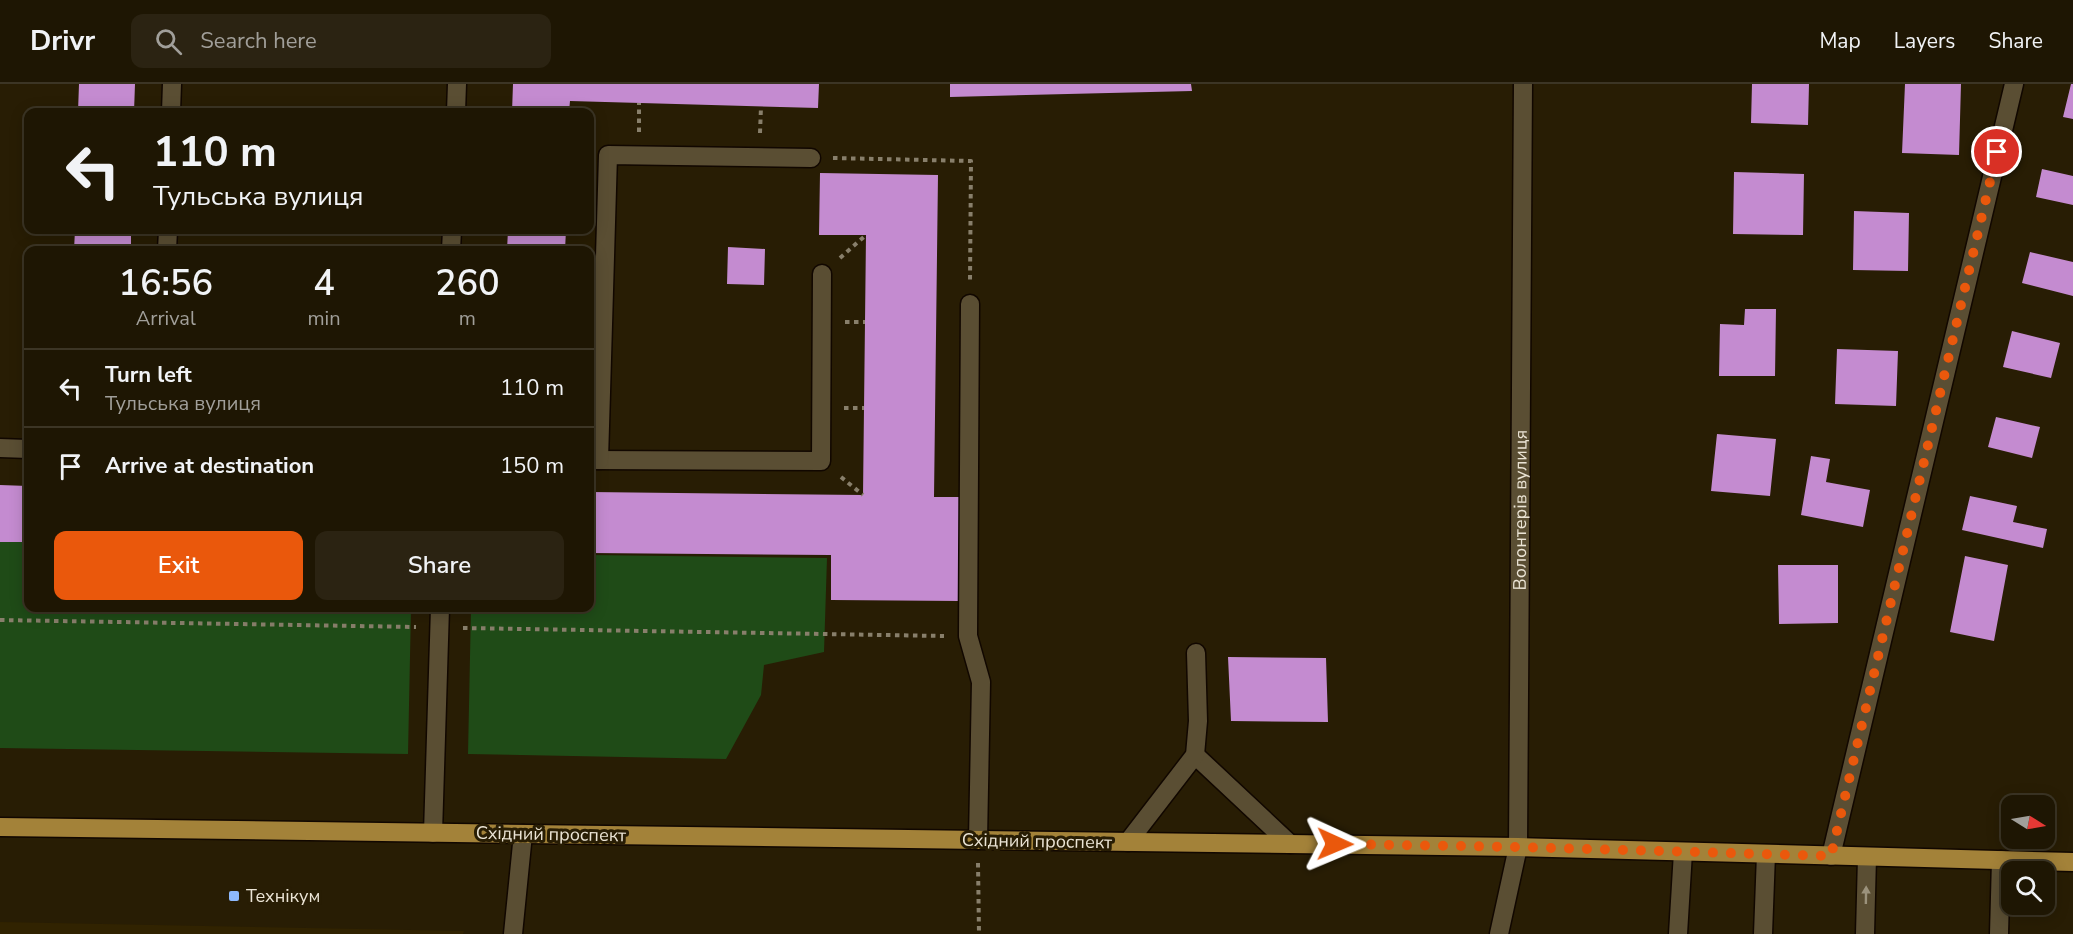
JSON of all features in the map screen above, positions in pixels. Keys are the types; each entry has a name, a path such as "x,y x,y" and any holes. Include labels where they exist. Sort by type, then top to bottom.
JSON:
{"main road":[{"name":"Східний проспект","path":"0,827 1518,847 2073,862"}],"street":[{"path":"171,108 172,84"},
{"path":"456,108 457,84"},
{"name":"Волонтерів вулиця","path":"1499,934 1518,847 1524,84"},
{"path":"1831,856 2014,84"},
{"path":"811,158 608,155 594,460 821,461 822,274"},
{"path":"970,304 968,636 981,682 978,840"},
{"path":"0,448 24,449"},
{"path":"433,833 440,612"},
{"path":"1128,842 1195,754 1198,721 1196,653"},
{"path":"1195,754 1290,844"},
{"path":"513,934 523,834"},
{"path":"1678,934 1683,852"},
{"path":"1763,934 1766,854"},
{"path":"1865,934 1866,856"},
{"path":"1999,934 2001,860"}],"path":[{"path":"811,158 971,160 970,304"},
{"path":"822,274 867,235"},
{"path":"0,620 968,636"},
{"path":"978,840 979,934"}],"shaded area":[{"path":"0,922 464,931 463,934 0,934"}],"green space":[{"path":"0,541 24,542 24,612 411,612 408,754 0,748"},
{"path":"594,555 827,558 824,652 764,665 761,695 726,759 468,754 471,612 594,612"}],"building":[{"path":"79,84 135,84 134,108 78,108"},
{"path":"513,84 819,84 818,108 570,101 569,108 512,108"},
{"path":"950,84 1191,84 1192,91 950,97"},
{"path":"1752,84 1809,84 1808,125 1751,123"},
{"path":"1905,84 1961,84 1959,155 1902,153"},
{"path":"2071,84 2073,84 2073,119 2063,117"},
{"path":"2042,169 2073,176 2073,205 2036,197"},
{"path":"1734,172 1804,174 1803,235 1733,234"},
{"path":"820,173 938,175 934,497 962,497 960,601 831,600 831,555 594,553 594,492 863,495 866,235 819,235"},
{"path":"1854,211 1909,213 1908,271 1853,270"},
{"path":"75,234 131,234 131,246 74,246"},
{"path":"508,234 566,234 565,246 507,246"},
{"path":"728,247 765,249 764,285 727,284"},
{"path":"2030,252 2073,262 2073,296 2022,283"},
{"path":"1745,309 1776,309 1775,376 1719,376 1720,324 1744,325"},
{"path":"2012,331 2060,343 2051,378 2003,367"},
{"path":"1837,349 1898,351 1896,406 1835,404"},
{"path":"1996,417 2040,427 2032,458 1988,447"},
{"path":"1717,434 1776,439 1770,496 1711,491"},
{"path":"1811,456 1830,459 1826,482 1870,490 1863,527 1801,515"},
{"path":"0,485 24,486 24,542 0,542"},
{"path":"1970,496 2017,506 2013,522 2047,529 2043,548 1962,530"},
{"path":"1965,556 2008,565 1994,641 1950,632"},
{"path":"1778,565 1838,565 1838,623 1779,624"},
{"path":"1228,657 1326,658 1328,722 1231,721"}],"place":[{"name":"Технікум","path":"234,896"}],"route":[{"path":"1335,844 1831,856 1997,152"}]}
